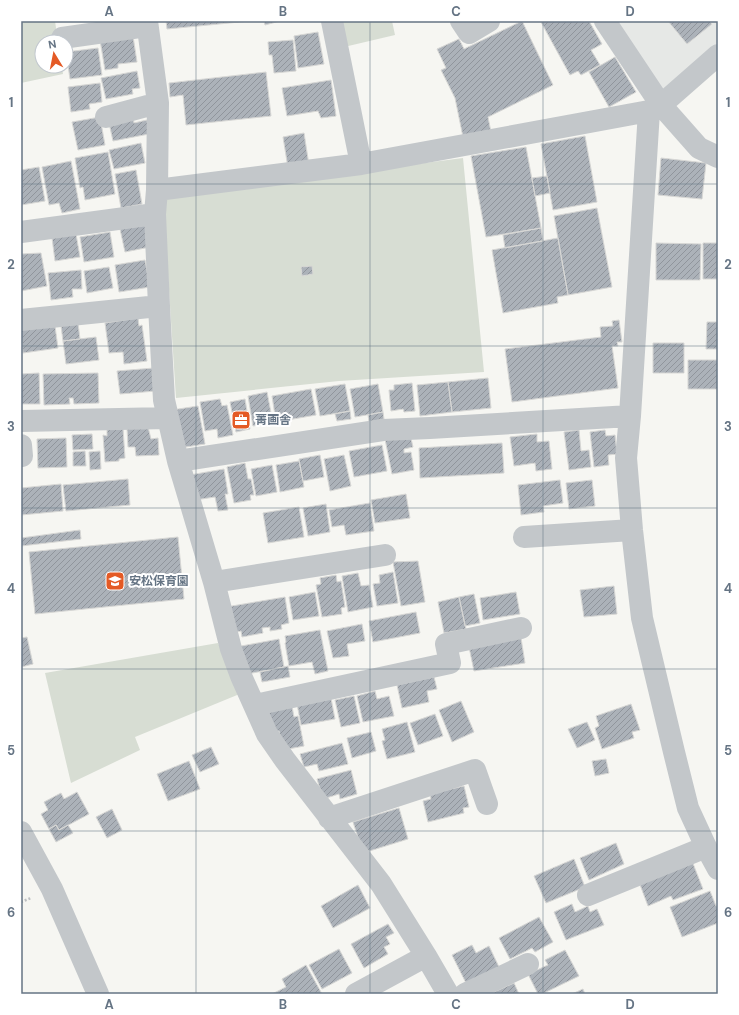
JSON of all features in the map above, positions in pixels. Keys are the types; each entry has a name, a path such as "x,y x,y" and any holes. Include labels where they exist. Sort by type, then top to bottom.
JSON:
{"street":[{"path":"332,21 361,164"},
{"path":"461,21 469,33 489,21"},
{"path":"605,21 655,108 699,148 718,157"},
{"path":"74,36 147,23 158,103 157,190 155,214 164,400 178,461 214,582 231,649 241,676 267,734 329,818 381,884 448,994"},
{"path":"157,190 361,164 655,108 718,54"},
{"path":"106,117 158,103"},
{"path":"655,108 626,458 642,618 688,808 718,869"},
{"path":"21,232 155,214"},
{"path":"21,320 159,306"},
{"path":"178,461 382,430 630,416"},
{"path":"21,422 168,418"},
{"path":"524,537 632,530"},
{"path":"214,582 385,555"},
{"path":"255,705 450,663 446,644 521,628"},
{"path":"329,818 475,770 487,804"},
{"path":"21,832 52,889 98,994"},
{"path":"588,895 706,847"},
{"path":"356,994 426,956"},
{"path":"465,994 528,964"}],"shaded area":[{"path":"21,21 55,21 57,34 34,34 34,74 63,74 21,83"},
{"path":"338,21 392,21 395,35 344,47"},
{"path":"615,21 718,21 718,46 663,93"},
{"path":"463,158 484,372 339,381 176,398 163,197"},
{"path":"218,643 242,693 135,737 140,750 71,783 45,673"}],"building":[{"path":"166,21 250,21 167,29"},
{"path":"264,21 280,21 265,25"},
{"path":"522,21 553,85 488,117 491,132 463,137 455,98 441,70 446,68 437,49 459,39 464,49"},
{"path":"589,21 602,44 591,50 600,65 581,75 578,71 570,75 541,22"},
{"path":"668,21 709,21 712,24 687,44"},
{"path":"318,32 324,64 298,68 294,36"},
{"path":"133,36 137,62 118,64 118,68 105,70 100,40"},
{"path":"293,40 296,71 274,73 272,55 269,55 268,42"},
{"path":"98,48 102,75 70,79 69,74 74,74 74,51"},
{"path":"615,57 636,92 609,107 589,72"},
{"path":"137,71 140,88 132,89 133,94 106,99 101,78"},
{"path":"266,72 271,116 186,125 183,95 170,97 169,83"},
{"path":"331,80 336,116 321,118 318,111 287,116 282,88"},
{"path":"100,83 102,102 89,104 90,109 71,112 68,87"},
{"path":"100,117 105,145 78,150 72,122"},
{"path":"133,118 134,123 147,120 149,134 113,141 109,123"},
{"path":"304,133 309,165 288,168 283,137"},
{"path":"585,136 597,202 553,210 541,144"},
{"path":"141,143 145,163 114,169 109,150"},
{"path":"526,147 541,228 486,237 471,156"},
{"path":"108,152 115,194 85,200 83,187 80,188 75,158"},
{"path":"661,158 706,163 702,199 658,195"},
{"path":"71,161 80,209 62,213 59,203 49,205 42,167"},
{"path":"39,167 45,201 21,205 21,170"},
{"path":"136,170 142,204 121,208 115,174"},
{"path":"547,176 550,193 535,196 532,178"},
{"path":"597,208 612,287 568,295 554,216"},
{"path":"146,224 150,247 125,252 120,229"},
{"path":"541,228 543,241 505,248 503,235"},
{"path":"110,232 114,257 84,262 80,237"},
{"path":"76,234 80,257 55,261 52,238"},
{"path":"558,238 568,295 557,297 558,303 503,313 492,250"},
{"path":"656,243 701,244 700,280 656,280"},
{"path":"703,243 718,243 718,279 703,279"},
{"path":"41,253 47,286 21,291 21,254"},
{"path":"145,260 150,287 119,292 115,265"},
{"path":"312,266 313,274 302,276 301,267"},
{"path":"109,267 113,288 87,293 84,271"},
{"path":"81,270 82,289 72,289 73,297 51,300 48,273"},
{"path":"138,318 139,326 142,325 147,361 124,364 123,352 109,353 105,323"},
{"path":"619,320 622,342 617,342 618,346 612,346 618,388 512,402 505,349 601,337 600,327 613,326 612,321"},
{"path":"707,322 718,322 718,349 706,349"},
{"path":"78,323 80,339 63,341 61,326"},
{"path":"55,326 58,348 23,353 21,330"},
{"path":"96,337 99,360 66,364 63,341"},
{"path":"653,343 684,343 684,373 653,373"},
{"path":"688,360 718,360 718,389 688,389"},
{"path":"154,368 156,391 120,394 117,371"},
{"path":"39,373 40,404 21,404 21,374"},
{"path":"98,373 99,403 74,404 73,398 69,398 70,404 44,405 43,374"},
{"path":"488,378 491,408 452,412 448,382"},
{"path":"448,382 452,412 420,416 417,385"},
{"path":"412,383 415,411 404,412 403,409 391,411 389,390 394,390 394,385"},
{"path":"345,384 350,411 320,416 315,389"},
{"path":"378,384 383,412 355,417 350,389"},
{"path":"311,389 316,415 276,422 272,396"},
{"path":"267,392 273,423 253,426 248,396"},
{"path":"220,399 222,406 227,405 233,435 218,438 217,429 205,431 200,402"},
{"path":"245,399 250,429 236,432 230,402"},
{"path":"198,406 205,444 179,448 172,410"},
{"path":"350,411 351,419 337,421 335,414"},
{"path":"383,412 384,419 369,422 368,415"},
{"path":"148,427 151,439 158,438 159,455 136,456 135,447 128,447 127,428"},
{"path":"123,428 125,458 119,459 119,461 105,462 103,435 107,436 107,429"},
{"path":"579,430 581,451 589,450 591,467 569,470 564,432"},
{"path":"605,430 606,436 615,435 617,454 608,455 609,465 594,467 590,432"},
{"path":"92,434 93,449 73,450 72,435"},
{"path":"410,434 413,447 404,449 404,453 411,452 414,470 392,474 385,439"},
{"path":"537,434 537,442 549,441 552,469 536,471 535,463 514,466 510,437"},
{"path":"66,438 67,467 38,468 37,439"},
{"path":"502,443 504,473 420,478 419,448"},
{"path":"382,445 387,471 354,477 349,451"},
{"path":"85,451 86,466 73,466 73,452"},
{"path":"100,451 101,469 90,470 89,452"},
{"path":"320,455 324,477 303,481 299,459"},
{"path":"344,455 351,486 330,491 324,459"},
{"path":"299,461 304,487 280,492 276,465"},
{"path":"245,463 248,479 251,479 254,495 250,495 251,500 234,503 227,467"},
{"path":"272,465 277,492 256,496 251,469"},
{"path":"224,469 228,494 225,494 228,510 218,511 215,497 195,500 190,475"},
{"path":"128,479 130,505 66,511 63,485"},
{"path":"560,480 563,503 543,506 544,512 521,515 518,485"},
{"path":"592,480 595,506 569,509 566,483"},
{"path":"61,484 63,511 21,515 21,488"},
{"path":"406,494 410,518 375,523 371,500"},
{"path":"370,503 374,531 346,535 344,525 332,527 329,510"},
{"path":"326,504 330,532 308,536 303,508"},
{"path":"299,507 304,537 268,543 263,513"},
{"path":"80,530 81,539 21,546 21,538"},
{"path":"178,537 184,599 35,614 29,552"},
{"path":"418,561 425,602 401,606 393,562"},
{"path":"393,572 398,603 377,606 373,584 380,583 379,575"},
{"path":"358,573 361,586 369,585 373,607 348,612 342,576"},
{"path":"336,575 337,582 341,581 345,607 341,608 342,614 322,617 316,585 321,584 320,578"},
{"path":"614,586 617,614 584,617 580,590"},
{"path":"315,592 319,616 293,620 289,597"},
{"path":"516,592 520,614 483,620 480,598"},
{"path":"474,594 480,623 465,626 459,597"},
{"path":"285,597 289,623 281,625 282,629 270,631 270,627 262,628 263,633 242,637 241,631 231,633 226,607"},
{"path":"459,597 466,629 444,633 438,602"},
{"path":"416,612 420,633 373,642 369,621"},
{"path":"362,624 365,641 347,644 349,656 333,658 327,631"},
{"path":"320,630 328,671 315,674 312,662 289,666 285,636"},
{"path":"27,637 33,664 21,667 21,638"},
{"path":"521,638 525,663 474,671 469,647"},
{"path":"279,639 284,667 242,675 236,647"},
{"path":"288,666 290,677 262,682 260,672"},
{"path":"434,677 437,689 427,691 429,702 402,708 397,685"},
{"path":"375,691 377,699 389,696 394,716 363,722 357,696"},
{"path":"354,696 360,723 341,727 335,700"},
{"path":"331,698 335,719 301,725 297,704"},
{"path":"461,701 474,732 452,742 439,710"},
{"path":"631,704 640,730 632,732 634,738 602,749 595,728 599,726 596,716"},
{"path":"292,706 294,717 298,716 304,746 283,750 279,731 270,733 266,711"},
{"path":"435,714 443,736 418,745 410,723"},
{"path":"407,722 415,752 387,759 382,741 385,740 382,729"},
{"path":"587,722 595,740 577,748 568,729"},
{"path":"371,732 376,751 352,758 347,738"},
{"path":"342,743 348,764 319,771 317,764 304,767 300,754"},
{"path":"211,747 219,764 200,772 192,755"},
{"path":"606,759 609,773 595,776 592,761"},
{"path":"189,761 200,789 168,801 157,774"},
{"path":"351,770 357,794 340,799 339,794 323,799 317,779"},
{"path":"464,786 469,807 463,808 464,813 428,822 423,801 431,799 430,794"},
{"path":"77,792 89,814 59,830 56,825 49,829 41,814 48,810 44,802 61,793 64,799"},
{"path":"399,808 408,839 363,853 353,822"},
{"path":"112,809 122,830 107,838 96,817"},
{"path":"56,825 59,830 68,825 73,833 56,842 49,829"},
{"path":"616,843 624,864 589,880 580,858"},
{"path":"574,859 585,887 546,903 534,876"},
{"path":"692,861 703,889 673,900 671,896 648,906 639,882"},
{"path":"358,885 370,908 333,928 321,906"},
{"path":"710,891 716,906 718,906 718,923 682,937 670,907"},
{"path":"572,904 575,912 588,906 590,912 597,909 604,925 566,940 554,912"},
{"path":"539,917 553,942 535,952 532,948 510,959 499,938"},
{"path":"388,924 394,933 386,937 390,944 384,947 388,954 364,968 351,944"},
{"path":"472,945 476,953 489,946 499,967 466,983 452,955"},
{"path":"339,949 352,973 322,989 309,965"},
{"path":"565,950 579,976 542,994 538,994 528,974 548,965 545,960"},
{"path":"306,965 322,994 272,994 286,987 282,979"},
{"path":"514,983 519,994 490,994"},
{"path":"583,989 585,994 572,994"}],"place":[{"name":"菁画舎","path":"241,420"},
{"name":"安松保育園","path":"115,581"}]}
